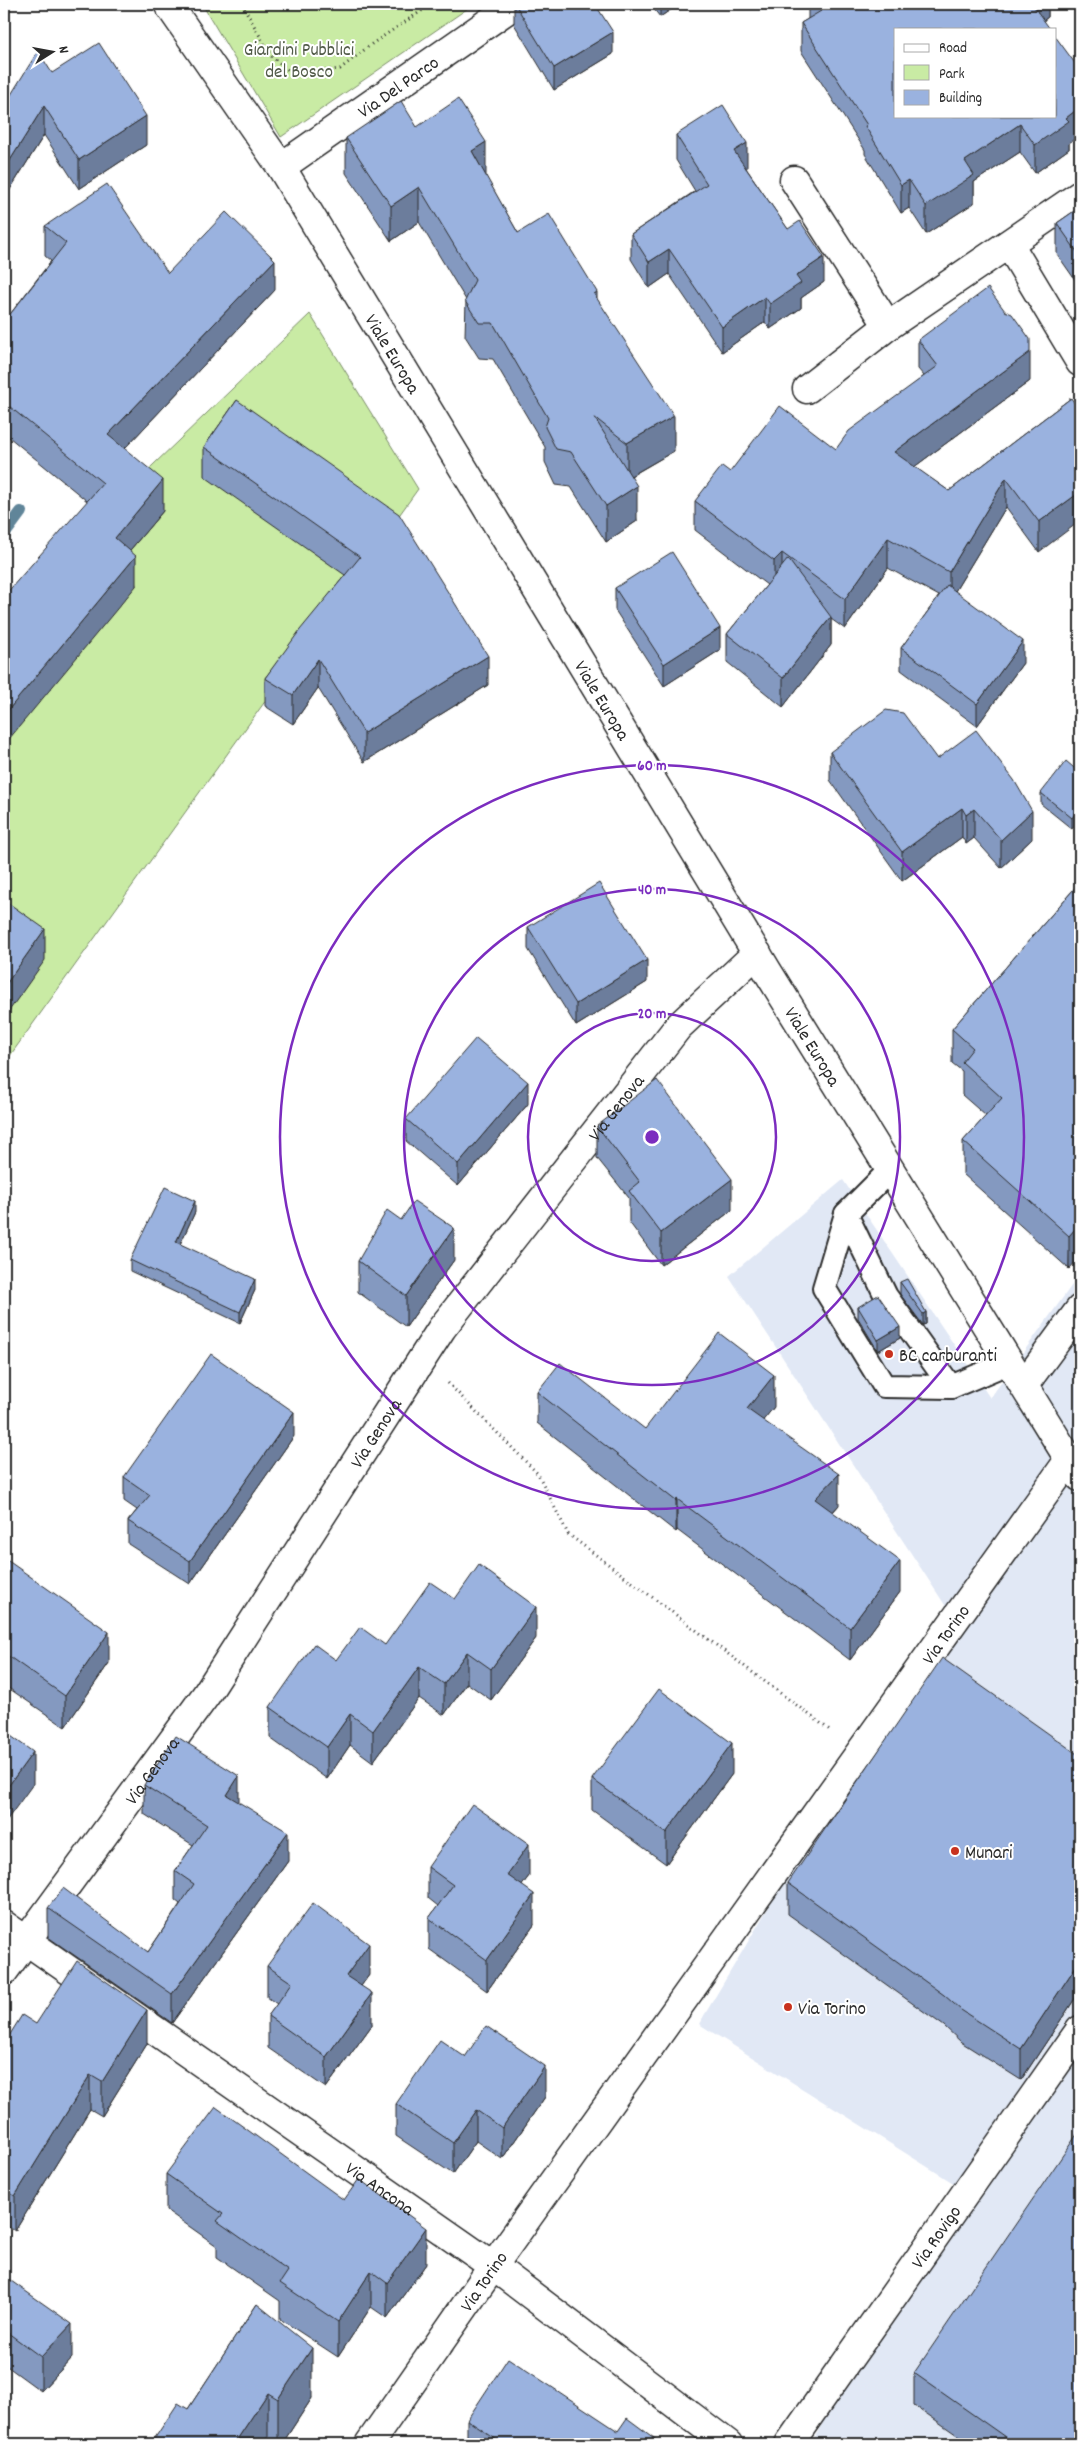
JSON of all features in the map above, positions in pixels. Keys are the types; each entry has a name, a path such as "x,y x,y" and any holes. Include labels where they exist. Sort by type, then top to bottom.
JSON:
{"street":[{"name":"Viale Europa","path":"168,4 281,168 757,953 1075,1469"},
{"name":"Via Del Parco","path":"281,168 515,4"},
{"path":"794,180 888,326"},
{"path":"807,389 888,326 1080,195"},
{"path":"1009,244 1080,362"},
{"name":"Via Genova","path":"4,1971 15,1932 206,1695 447,1322 678,1027 757,953"},
{"path":"1017,1373 1080,1309"},
{"name":"Via Torino","path":"369,2444 493,2266 860,1753 1075,1469"},
{"name":"Via Ancona","path":"15,1932 493,2266 728,2444"},
{"name":"Via Rovigo","path":"790,2444 1080,2030"}],"lane":[{"path":"891,1169 846,1214 824,1288 884,1386 951,1386 1017,1373"},
{"path":"846,1214 886,1296 951,1386"}],"path":[{"path":"242,4 271,56 292,74 340,68 373,43 432,4"},
{"path":"424,1357 538,1474 568,1534 860,1753"}],"shaded area":[{"path":"843,1180 990,1398 1080,1274 1080,2444 811,2444 955,2184 699,2024 947,1608 729,1276"}],"green space":[{"name":"Giardini Pubblici del Bosco","path":"202,4 474,4 281,137"},
{"path":"310,314 418,489 4,1064 4,627 101,515"}],"building":[{"path":"515,4 595,4 613,32 554,68"},
{"path":"817,4 1032,4 1049,28 894,28 894,118 1056,118 1056,37 1080,70 1080,107 1066,118 1069,121 1035,145 1020,124 965,161 974,175 926,206 909,180 901,185 865,126 867,125 801,23 821,11"},
{"path":"99,43 146,116 79,160 44,106 4,170 4,106 38,51 52,73"},
{"path":"458,99 486,142 472,151 518,233 549,214 597,292 594,294 674,416 627,443 594,417 637,486 606,506 571,452 556,449 545,427 548,418 493,323 479,323 465,301 475,280 419,187 391,206 346,138 401,101 417,127"},
{"path":"723,105 747,143 734,151 788,229 800,221 824,257 796,276 801,283 770,304 765,297 722,327 669,249 649,262 631,234 707,184 676,135"},
{"path":"107,184 168,273 226,212 275,260 108,435 163,480 115,538 136,556 4,715 4,596 103,483 4,402 4,322 66,243 45,226"},
{"path":"1080,207 1080,256 1057,223"},
{"path":"988,288 1005,311 1012,314 1030,339 1030,352 894,452 949,491 1071,398 1080,411 1080,492 1039,522 1006,478 949,572 888,538 845,599 782,553 774,561 695,501 722,466 730,472 780,406 836,449 849,431 938,366 918,340"},
{"path":"237,400 399,514 488,656 364,733 318,659 293,695 265,678 300,630 360,557 204,447"},
{"path":"672,552 720,628 664,664 615,588"},
{"path":"788,559 831,617 783,678 727,634"},
{"path":"947,585 1023,641 977,704 901,648"},
{"path":"886,710 903,713 937,759 976,730 1014,780 1032,811 1001,840 974,809 966,815 962,808 902,852 830,752"},
{"path":"1066,761 1080,773 1080,807 1072,818 1041,793"},
{"path":"1080,882 1080,1223 1069,1236 963,1141 1002,1098 962,1062 973,1048 952,1029"},
{"path":"599,883 647,960 576,1004 528,927"},
{"path":"4,900 45,929 4,987"},
{"path":"476,1038 528,1082 458,1164 406,1119"},
{"path":"657,1080 732,1179 661,1233 629,1191 640,1182 597,1126"},
{"path":"165,1187 195,1201 176,1242 255,1279 240,1312 130,1260"},
{"path":"414,1201 454,1228 406,1296 358,1261 387,1210 401,1220"},
{"path":"907,1279 926,1312 923,1314 900,1282"},
{"path":"878,1295 900,1327 878,1340 858,1307"},
{"path":"719,1333 774,1375 747,1409 839,1474 815,1499 900,1561 850,1628 677,1499 676,1501 537,1392 560,1363 645,1429"},
{"path":"211,1354 294,1412 190,1561 128,1521 150,1495 124,1477"},
{"path":"4,1558 109,1632 65,1696 4,1653"},
{"path":"479,1565 536,1607 491,1669 467,1652 444,1684 419,1667 373,1731 350,1714 327,1747 270,1707 314,1644 336,1660 360,1627 385,1645 430,1582 455,1599"},
{"name":"Munari","path":"942,1658 1080,1756 1080,1960 1021,2049 961,2010 944,1995 788,1883"},
{"path":"659,1689 732,1743 666,1833 592,1779"},
{"path":"4,1731 33,1752 4,1792"},
{"path":"176,1736 239,1776 227,1795 288,1832 172,1994 48,1908 63,1888 148,1952 194,1884 175,1871 207,1825 144,1785"},
{"path":"472,1804 529,1844 507,1875 534,1894 487,1960 429,1918 453,1885 428,1867"},
{"path":"313,1903 369,1944 346,1976 372,1993 326,2057 268,2016 292,1983 267,1966"},
{"path":"77,1961 147,2010 102,2082 90,2075 15,2196 4,2190 4,2044 22,2015 36,2024"},
{"path":"486,2026 545,2066 502,2128 476,2110 453,2143 396,2104 440,2040 465,2057"},
{"path":"216,2107 344,2200 359,2179 426,2228 387,2283 371,2271 338,2322 280,2283 288,2271 217,2221 223,2214 166,2174"},
{"path":"1080,2130 1080,2444 1015,2444 914,2373"},
{"path":"4,2276 72,2324 41,2357 4,2330"},
{"path":"257,2304 312,2348 278,2399 268,2393 234,2444 151,2444 178,2403 188,2409"},
{"path":"508,2358 618,2431 627,2418 662,2444 554,2444 551,2442 549,2444 503,2444 467,2420"}],"waterway":[{"path":"4,535 21,512"}],"place":[{"name":"BC carburanti","path":"889,1354"},
{"name":"Munari","path":"955,1851"},
{"name":"Via Torino","path":"788,2007"}]}
